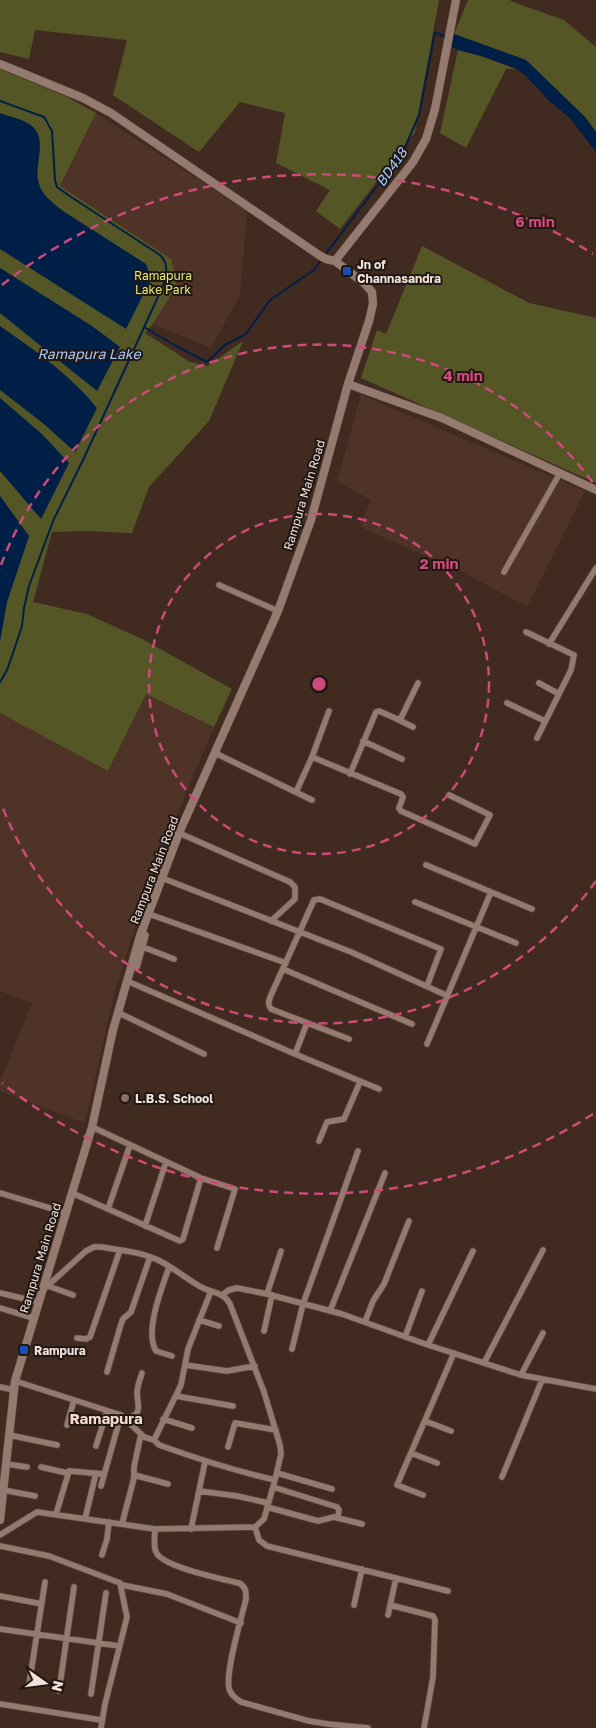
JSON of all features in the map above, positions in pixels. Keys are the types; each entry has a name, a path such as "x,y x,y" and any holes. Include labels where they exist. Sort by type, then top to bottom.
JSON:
{"main road":[{"path":"0,64 83,98 111,113 323,257 335,260 413,162 426,139 435,109 456,0"},
{"name":"Rampura Main Road","path":"0,1520 4,1468 15,1381 92,1127 113,1030 142,932 179,833 278,611 311,520 348,384 370,321 373,304 372,292 364,283 335,260"},
{"path":"348,384 442,418 596,490"}],"street":[{"path":"504,572 560,474"},
{"path":"549,644 596,568"},
{"path":"219,586 278,611"},
{"path":"526,632 574,655 571,670 537,738"},
{"path":"397,719 401,718 418,683"},
{"path":"539,683 559,694"},
{"path":"506,703 546,721"},
{"path":"296,792 312,757 329,711"},
{"path":"350,774 376,712 379,711 413,727"},
{"path":"364,741 402,759"},
{"path":"215,753 312,800"},
{"path":"312,757 401,794 403,797 401,811 474,844 490,815 449,795"},
{"path":"179,833 290,882 295,887 294,899 271,921"},
{"path":"426,865 532,909"},
{"path":"162,878 299,932 448,996"},
{"path":"427,1044 491,892"},
{"path":"349,1039 271,1009 268,1002 312,902 316,899 441,949 427,986"},
{"path":"415,902 516,943"},
{"path":"149,914 286,963"},
{"path":"132,966 137,966 143,947 146,935 142,932"},
{"path":"143,947 174,959"},
{"path":"283,969 412,1024"},
{"path":"127,981 379,1090"},
{"path":"119,1013 204,1054"},
{"path":"295,1054 307,1023"},
{"path":"319,1141 327,1122 344,1119 360,1082"},
{"path":"92,1127 201,1178 235,1189 217,1248"},
{"path":"108,1209 130,1145"},
{"path":"292,1349 303,1304 358,1151"},
{"path":"145,1226 166,1162"},
{"path":"330,1311 385,1173"},
{"path":"72,1193 180,1242 182,1241 201,1178"},
{"path":"0,1193 66,1213"},
{"path":"365,1322 373,1301 384,1284 409,1221"},
{"path":"0,1535 35,1513 56,1514 155,1529 255,1527 264,1519 276,1480 281,1454 276,1430 255,1366 230,1304 222,1295 202,1288 150,1257 101,1247 94,1247 86,1251 41,1292"},
{"path":"77,1338 86,1339 90,1337 120,1250"},
{"path":"484,1363 543,1250"},
{"path":"264,1331 270,1294 281,1251"},
{"path":"428,1345 473,1251"},
{"path":"107,1372 123,1319 131,1312 150,1257"},
{"path":"169,1267 155,1309 152,1328 153,1347 156,1351 172,1356"},
{"path":"48,1286 74,1295"},
{"path":"222,1295 229,1290 237,1288 270,1294 365,1322 428,1345 521,1375 596,1389"},
{"path":"154,1440 176,1396 188,1349 210,1291"},
{"path":"405,1336 422,1291"},
{"path":"0,1293 38,1302"},
{"path":"0,1308 33,1318"},
{"path":"198,1320 219,1326"},
{"path":"521,1375 543,1334"},
{"path":"423,1495 397,1485 454,1353"},
{"path":"185,1365 227,1371 255,1366"},
{"path":"123,1417 135,1416 138,1411 137,1391 142,1373"},
{"path":"502,1477 542,1380"},
{"path":"15,1381 123,1417 141,1434 154,1440 159,1445 205,1462 276,1480"},
{"path":"0,1387 14,1390"},
{"path":"176,1396 233,1406"},
{"path":"67,1425 74,1400"},
{"path":"96,1446 107,1411"},
{"path":"102,1486 104,1474 123,1417"},
{"path":"163,1419 192,1428"},
{"path":"425,1421 451,1431"},
{"path":"228,1446 235,1423 276,1430"},
{"path":"122,1524 134,1475 141,1434"},
{"path":"9,1435 57,1445"},
{"path":"411,1453 437,1463"},
{"path":"191,1529 205,1462"},
{"path":"4,1468 28,1467"},
{"path":"41,1467 67,1473 72,1470 104,1474"},
{"path":"56,1514 67,1473"},
{"path":"85,1519 96,1473"},
{"path":"277,1473 332,1489"},
{"path":"134,1475 168,1484"},
{"path":"273,1487 337,1507 339,1510 338,1518"},
{"path":"199,1491 237,1496 318,1521 338,1518 362,1524"},
{"path":"2,1495 35,1496"},
{"path":"102,1555 107,1539 109,1522"},
{"path":"255,1527 259,1540 267,1546 448,1591"},
{"path":"155,1529 154,1546 160,1559 176,1566 238,1583 246,1591 241,1623 228,1672 229,1690 234,1697 241,1702 309,1721 368,1728"},
{"path":"0,1546 49,1556 118,1581 122,1585 167,1594 241,1623"},
{"path":"354,1605 362,1569"},
{"path":"388,1615 396,1578"},
{"path":"29,1685 45,1582"},
{"path":"101,1728 101,1720 127,1617 122,1585"},
{"path":"59,1691 74,1587"},
{"path":"91,1694 106,1593"},
{"path":"0,1596 42,1604"},
{"path":"390,1605 433,1616 435,1620 433,1677 424,1728"},
{"path":"0,1629 119,1646"},
{"path":"0,1704 101,1720"}],"shaded area":[{"path":"96,113 247,211 240,295 211,348 153,324 177,285 60,186"},
{"path":"361,395 585,491 527,607 461,571 364,529 361,524 371,500 337,481"},
{"path":"146,694 214,727 151,876 114,994 85,1123 0,1091 0,1082 32,1003 0,991 0,713 108,771"}],"green space":[{"path":"0,0 439,0 415,132 340,229 316,211 330,190 276,163 285,113 240,102 199,152 113,95 127,40 35,30 29,59 0,52"},
{"path":"468,0 510,0 564,20 596,47 596,132 585,117 526,60 454,34"},
{"path":"458,50 481,56 515,69 506,69 466,148 440,133"},
{"name":"Ramapura Lake Park","path":"0,69 67,97 96,113 60,186 171,259 177,285 153,324 145,333 190,362 208,366 243,341 209,421 149,487 132,533 52,532 33,602 87,614 144,640 232,689 214,727 146,694 108,771 0,713 0,641 7,602 29,536 0,496"},
{"path":"422,246 529,303 596,318 596,483 361,378 377,330 386,334"}],"water":[{"path":"454,34 526,60 585,117 596,132 596,152 569,117 550,102 526,76 515,68 458,50 451,46"},
{"name":"Ramapura Lake","path":"0,113 26,122 37,133 40,147 39,184 49,199 63,211 146,264 149,272 149,283 126,329 0,249"},
{"name":"Ramapura Lake","path":"0,268 92,326 120,347 97,391 0,313"},
{"name":"Ramapura Lake","path":"0,326 64,374 97,408 75,452 44,424 0,390"},
{"path":"0,398 42,434 69,463 41,519 0,471"},
{"path":"0,496 29,536 7,602 0,641"}],"waterway":[{"name":"BD418","path":"324,256 403,152 419,115 435,32 445,37"},
{"path":"0,101 44,117 52,131 57,187 160,255 165,262 166,269 163,286 53,521 29,586 22,626 7,670 0,682"},
{"name":"BD418","path":"144,327 207,362 225,345 246,334 270,300 314,270 321,260"}],"place":[{"name":"Jn of Channasandra","path":"347,271"},
{"name":"L.B.S. School","path":"125,1098"},
{"name":"Rampura","path":"24,1350"}],"district":[{"name":"Ramapura","path":"106,1418"}]}
